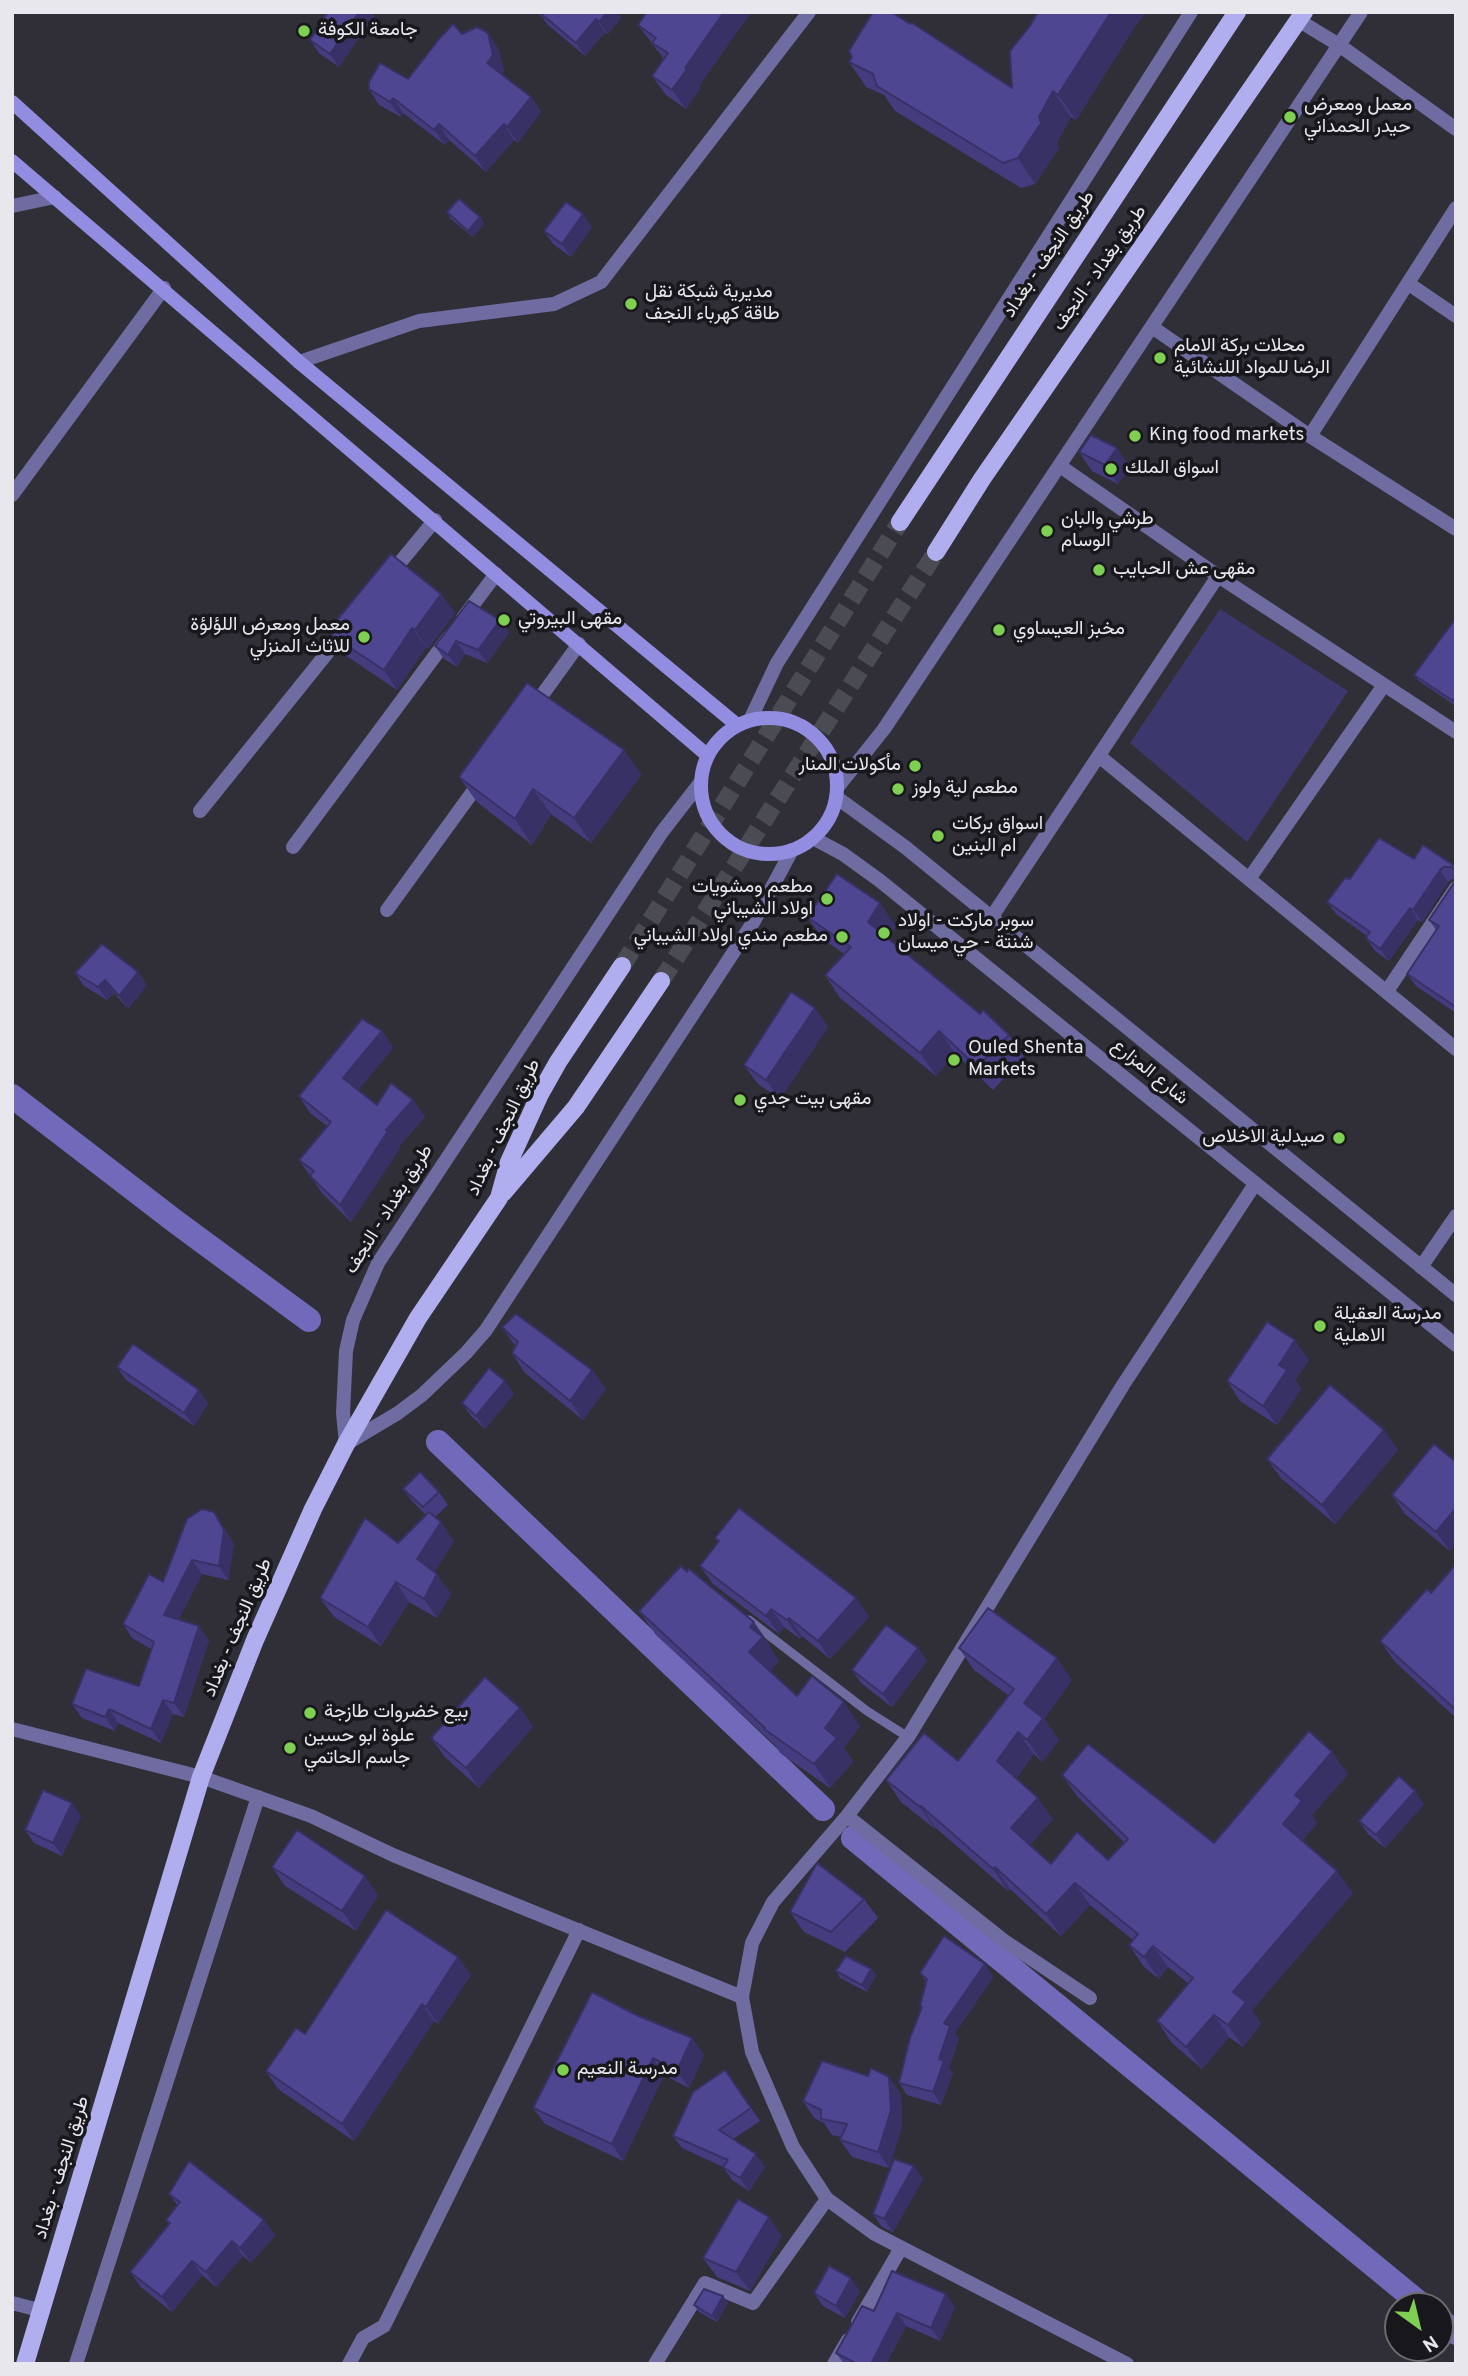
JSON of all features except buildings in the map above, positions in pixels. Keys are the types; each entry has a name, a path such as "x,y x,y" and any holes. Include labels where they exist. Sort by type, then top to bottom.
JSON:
{"main road":[{"name":"طريق النجف - بغداد","path":"900,522 1237,12"},
{"name":"طريق بغداد - النجف","path":"936,552 982,479 1301,16"},
{"path":"12,102 299,362 744,722"},
{"path":"12,161 164,288 707,755"},
{"path":"779,718 799,724 817,736 832,760 837,792 828,820 813,838 792,850 762,854 741,848 722,836 705,812 700,783 707,755 725,733 744,722 779,718"},
{"name":"طريق النجف - بغداد","path":"25,2364 201,1777 283,1574 346,1444 418,1318 499,1198 509,1162 540,1094 558,1062 622,966"},
{"path":"499,1198 576,1107 661,981"}],"street":[{"path":"299,362 419,321 554,304 601,282 809,12"},
{"path":"744,722 777,663 1191,12"},
{"path":"837,792 884,729 1361,12"},
{"path":"1301,16 1456,129"},
{"path":"12,206 55,197"},
{"path":"1310,436 1456,208"},
{"path":"1409,284 1456,316"},
{"path":"12,495 164,288"},
{"path":"1153,327 1310,436 1456,529"},
{"path":"1060,467 1218,576 1456,732"},
{"path":"383,585 435,520"},
{"path":"293,847 496,574"},
{"path":"991,918 1218,576"},
{"path":"200,811 356,617"},
{"path":"523,722 579,644"},
{"path":"1250,879 1384,685"},
{"path":"1099,756 1456,1049"},
{"path":"387,910 491,766"},
{"name":"طريق بغداد - النجف","path":"346,1444 343,1413 346,1351 364,1291 377,1263 662,832 700,783"},
{"name":"شارع المزارع","path":"837,792 1456,1294"},
{"name":"شارع المزارع","path":"813,838 843,854 879,880 1456,1345"},
{"path":"346,1444 398,1413 422,1395 486,1330 754,921 792,850"},
{"path":"1387,991 1456,888"},
{"path":"1127,2364 875,2234 827,2199 793,2147 752,2052 742,1997 752,1943 773,1902 847,1816 908,1737 1123,1385 1255,1184"},
{"path":"1421,1267 1456,1216"},
{"path":"12,1728 201,1777 311,1816 393,1855 742,1997"},
{"path":"76,2364 258,1797"},
{"path":"847,1816 1003,1940 1090,1998"},
{"path":"349,2364 363,2338 384,2326 579,1930"},
{"path":"655,2364 705,2283 752,2303 827,2199"},
{"path":"834,2364 901,2248"},
{"path":"12,2303 43,2311"}],"lane":[{"path":"745,1617 867,1711 908,1737"}],"shaded area":[{"path":"1220,609 1348,691 1247,842 1130,743"}],"waterway":[{"path":"12,1096 309,1320"},
{"path":"438,1442 823,1809"},
{"path":"853,1838 1406,2292"}],"tunnel":[{"path":"622,966 900,522"},
{"path":"661,981 936,552"}],"place":[{"name":"جامعة الكوفة","path":"304,31"},
{"name":"معمل ومعرض حيدر الحمداني","path":"1290,117"},
{"name":"مديرية شبكة نقل طاقة كهرباء النجف","path":"631,304"},
{"name":"محلات بركة الامام الرضا للمواد اللنشائية","path":"1160,358"},
{"name":"King food markets","path":"1135,436"},
{"name":"اسواق الملك","path":"1111,469"},
{"name":"طرشي والبان الوسام","path":"1047,531"},
{"name":"مقهى عش الحبايب","path":"1099,570"},
{"name":"مقهى البيروتي","path":"504,620"},
{"name":"مخبز العيساوي","path":"999,630"},
{"name":"معمل ومعرض اللؤلؤة للاثاث المنزلي","path":"364,637"},
{"name":"مأكولات المنار","path":"915,766"},
{"name":"مطعم لية ولوز","path":"898,789"},
{"name":"اسواق بركات ام البنين","path":"938,836"},
{"name":"مطعم ومشويات اولاد الشيباني","path":"827,899"},
{"name":"سوبر ماركت - اولاد شنتة - حي ميسان","path":"884,933"},
{"name":"مطعم مندي اولاد الشيباني","path":"842,937"},
{"name":"Ouled Shenta Markets","path":"954,1060"},
{"name":"مقهى بيت جدي","path":"740,1100"},
{"name":"صيدلية الاخلاص","path":"1339,1138"},
{"name":"مدرسة العقيلة الاهلية","path":"1320,1326"},
{"name":"بيع خضروات طازجة","path":"310,1713"},
{"name":"علوة ابو حسين جاسم الحاتمي","path":"290,1748"},
{"name":"مدرسة النعيم","path":"563,2070"}]}
